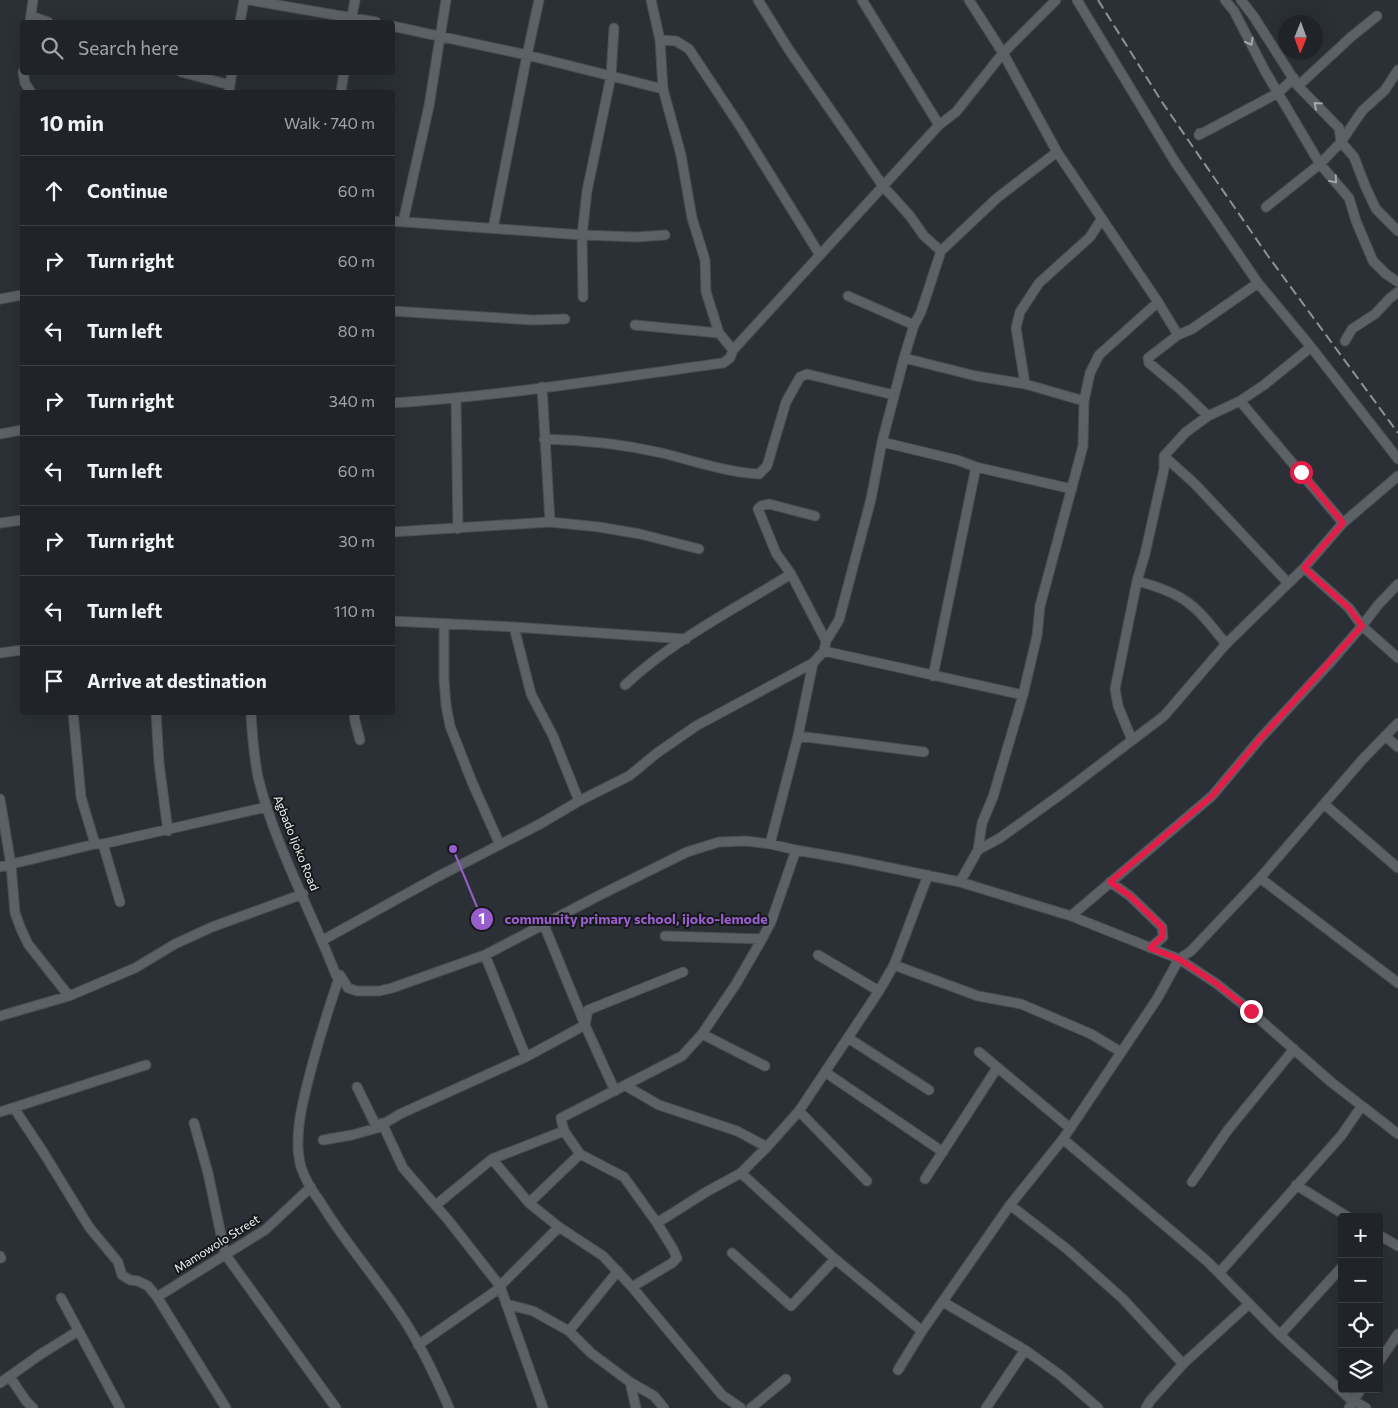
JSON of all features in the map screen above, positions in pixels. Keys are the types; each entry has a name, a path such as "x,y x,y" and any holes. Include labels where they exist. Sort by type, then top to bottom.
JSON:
{"street":[{"path":"31,19 33,0"},
{"path":"240,20 244,0"},
{"path":"249,0 351,20 355,0"},
{"path":"403,222 429,106 446,0"},
{"path":"493,228 539,0"},
{"path":"651,0 660,40 663,88 681,155 692,218 705,260 706,292 720,333 733,350"},
{"path":"758,0 788,50 883,186 910,216 924,236 941,252"},
{"path":"862,0 939,125"},
{"path":"969,0 1003,53 1057,152 1158,302 1178,335"},
{"path":"395,403 456,399 722,363 730,358 733,350 939,125 956,112 1003,53 1056,0"},
{"path":"1077,0 1175,162 1258,283 1311,347 1398,459"},
{"path":"1243,1 1296,82 1339,128 1341,142 1354,156 1376,209 1398,231"},
{"path":"1229,2 1278,93 1320,164 1349,198 1356,221 1373,261 1386,274 1398,282"},
{"path":"1200,134 1296,82 1377,16"},
{"path":"395,27 527,55 663,88"},
{"path":"583,297 582,235 587,190 611,76 614,28"},
{"path":"660,40 676,41 690,49 820,255"},
{"path":"1266,207 1320,164 1341,142 1362,111 1385,90 1398,70"},
{"path":"24,75 25,83 30,90"},
{"path":"189,75 230,88 232,75"},
{"path":"341,90 344,75"},
{"path":"1339,128 1355,121"},
{"path":"323,940 437,877 629,776 657,753 696,726 813,664 824,652 826,641 839,620 904,358 941,252 996,198 1057,152"},
{"path":"1025,384 1016,328 1020,312 1039,283 1090,237 1101,220"},
{"path":"395,222 582,235 637,237 665,235"},
{"path":"1208,416 1180,388 1149,363 1148,358 1178,335 1192,329 1258,283"},
{"path":"1345,340 1352,329 1375,314 1398,292"},
{"path":"0,299 20,295"},
{"path":"848,296 914,325"},
{"path":"960,882 978,850 982,823 993,797 1023,695 1037,636 1040,606 1083,446 1084,401 1090,373 1099,355 1158,302"},
{"path":"395,311 533,320 565,319"},
{"path":"634,325 720,333"},
{"path":"1132,740 1118,706 1115,689 1137,581 1164,469 1164,456 1180,437 1208,416 1240,401 1264,385 1311,347"},
{"path":"904,358 976,376 1025,384 1084,401"},
{"path":"544,439 617,444 718,467 759,474 767,466 786,402 800,377 807,374 894,395"},
{"path":"542,387 550,522"},
{"path":"456,399 458,529"},
{"path":"1240,401 1343,523"},
{"path":"0,434 20,430"},
{"path":"882,442 957,460 976,467 1072,489"},
{"path":"1164,456 1195,484 1288,583"},
{"path":"933,676 976,467"},
{"path":"978,850 1008,832 1164,716 1226,644 1304,568 1343,523 1398,476"},
{"path":"815,516 769,504 760,506 758,509 776,553 791,574 826,641"},
{"path":"0,523 20,520"},
{"path":"395,532 550,522 640,534 699,548"},
{"path":"1304,568 1349,608 1362,626 1398,658"},
{"path":"625,686 646,666 686,639 791,574"},
{"path":"1137,581 1163,588 1190,603 1226,644"},
{"path":"1071,916 1212,796 1259,740 1398,584"},
{"path":"395,621 686,639"},
{"path":"444,624 444,679 450,726 500,845"},
{"path":"514,627 531,694 553,736 579,801"},
{"path":"0,653 20,650"},
{"path":"824,652 1023,695"},
{"path":"770,844 798,736 813,664"},
{"path":"73,715 81,797 120,902"},
{"path":"156,715 159,763 168,831"},
{"name":"Agbado Ijoko Road","path":"251,715 258,776 267,807 336,975 340,975 348,988 357,991 379,991 484,955"},
{"path":"354,715 360,740"},
{"path":"898,1370 922,1331 1010,1205 1070,1128 1157,999 1179,959 1191,952 1260,878 1384,736 1398,723"},
{"path":"798,736 924,752"},
{"path":"1384,736 1398,747"},
{"path":"0,799 11,865 16,913 21,929 28,944 69,996"},
{"path":"1324,804 1398,868"},
{"path":"0,868 267,807"},
{"path":"526,1057 484,955 657,866 706,845 732,841 770,844 960,882 1071,916 1179,959 1229,993 1362,1107 1398,1134"},
{"path":"632,1288 677,1258 657,1223 624,1178 580,1154 564,1132 561,1118 682,1056 702,1034 736,984 771,922 796,850"},
{"path":"657,1223 706,1192 741,1173 767,1148 799,1111 879,991 894,965 928,875"},
{"path":"1260,878 1398,983"},
{"path":"1110,882 1130,896 1162,927 1163,936 1150,948"},
{"path":"0,1016 69,996 135,968 175,944 212,927 303,894"},
{"path":"544,925 614,1091"},
{"path":"665,936 762,939"},
{"path":"818,955 879,991"},
{"path":"894,965 978,996 1021,1004 1091,1034 1121,1052"},
{"path":"585,1025 588,1010 683,972"},
{"path":"340,975 327,1011 305,1093 300,1118 299,1146 301,1166 306,1181 334,1225 399,1312 438,1381 449,1408"},
{"path":"323,1140 352,1136 380,1125 526,1057 585,1025"},
{"path":"702,1034 765,1066"},
{"path":"848,1038 929,1090"},
{"path":"1192,1182 1227,1131 1294,1049"},
{"path":"979,1052 1070,1128"},
{"path":"0,1112 146,1065"},
{"path":"925,1179 997,1068"},
{"path":"825,1072 944,1152"},
{"path":"626,1086 659,1105 737,1131 767,1148"},
{"path":"356,1087 380,1125 403,1168 416,1185 436,1205 500,1287 543,1408"},
{"path":"1219,1273 1341,1136 1362,1107"},
{"path":"14,1108 46,1155 89,1227 118,1262 122,1275 148,1286 226,1408"},
{"path":"799,1111 867,1181"},
{"path":"194,1123 208,1173 225,1254 336,1408"},
{"path":"436,1205 492,1159 564,1132"},
{"path":"1063,1138 1219,1273 1280,1335 1349,1398 1352,1404 1366,1408"},
{"path":"529,1203 580,1154"},
{"path":"492,1159 529,1203 559,1227 603,1256 722,1394 741,1408"},
{"path":"741,1173 835,1258 922,1331"},
{"path":"1296,1185 1342,1213"},
{"name":"Mamowolo Street","path":"156,1297 265,1230 311,1187"},
{"path":"1010,1205 1067,1249 1123,1299 1183,1364"},
{"path":"418,1345 500,1287 559,1227"},
{"path":"1383,1237 1398,1246"},
{"path":"732,1253 791,1306 835,1258"},
{"path":"1280,1335 1338,1271"},
{"path":"569,1331 618,1272"},
{"path":"61,1298 120,1408"},
{"path":"943,1302 1025,1350 1060,1375 1098,1408"},
{"path":"506,1304 533,1311 569,1331 591,1353 630,1382 654,1396 664,1408"},
{"path":"1146,1408 1183,1364 1248,1304"},
{"path":"0,1383 78,1331"},
{"path":"1383,1356 1398,1334"},
{"path":"986,1408 1025,1350"},
{"path":"10,1377 33,1408"},
{"path":"751,1408 786,1379"},
{"path":"630,1382 636,1408"},
{"path":"1352,1404 1359,1393"}],"railway":[{"path":"1098,0 1162,102 1268,256 1398,433"}],"place":[{"name":"community primary school, ijoko-lemode","path":"453,849"}],"route":[{"path":"1251,1011 1217,984 1179,959 1150,948 1163,936 1162,927 1130,896 1110,882 1212,796 1259,740 1362,626 1349,608 1304,568 1343,523 1301,472"}]}
